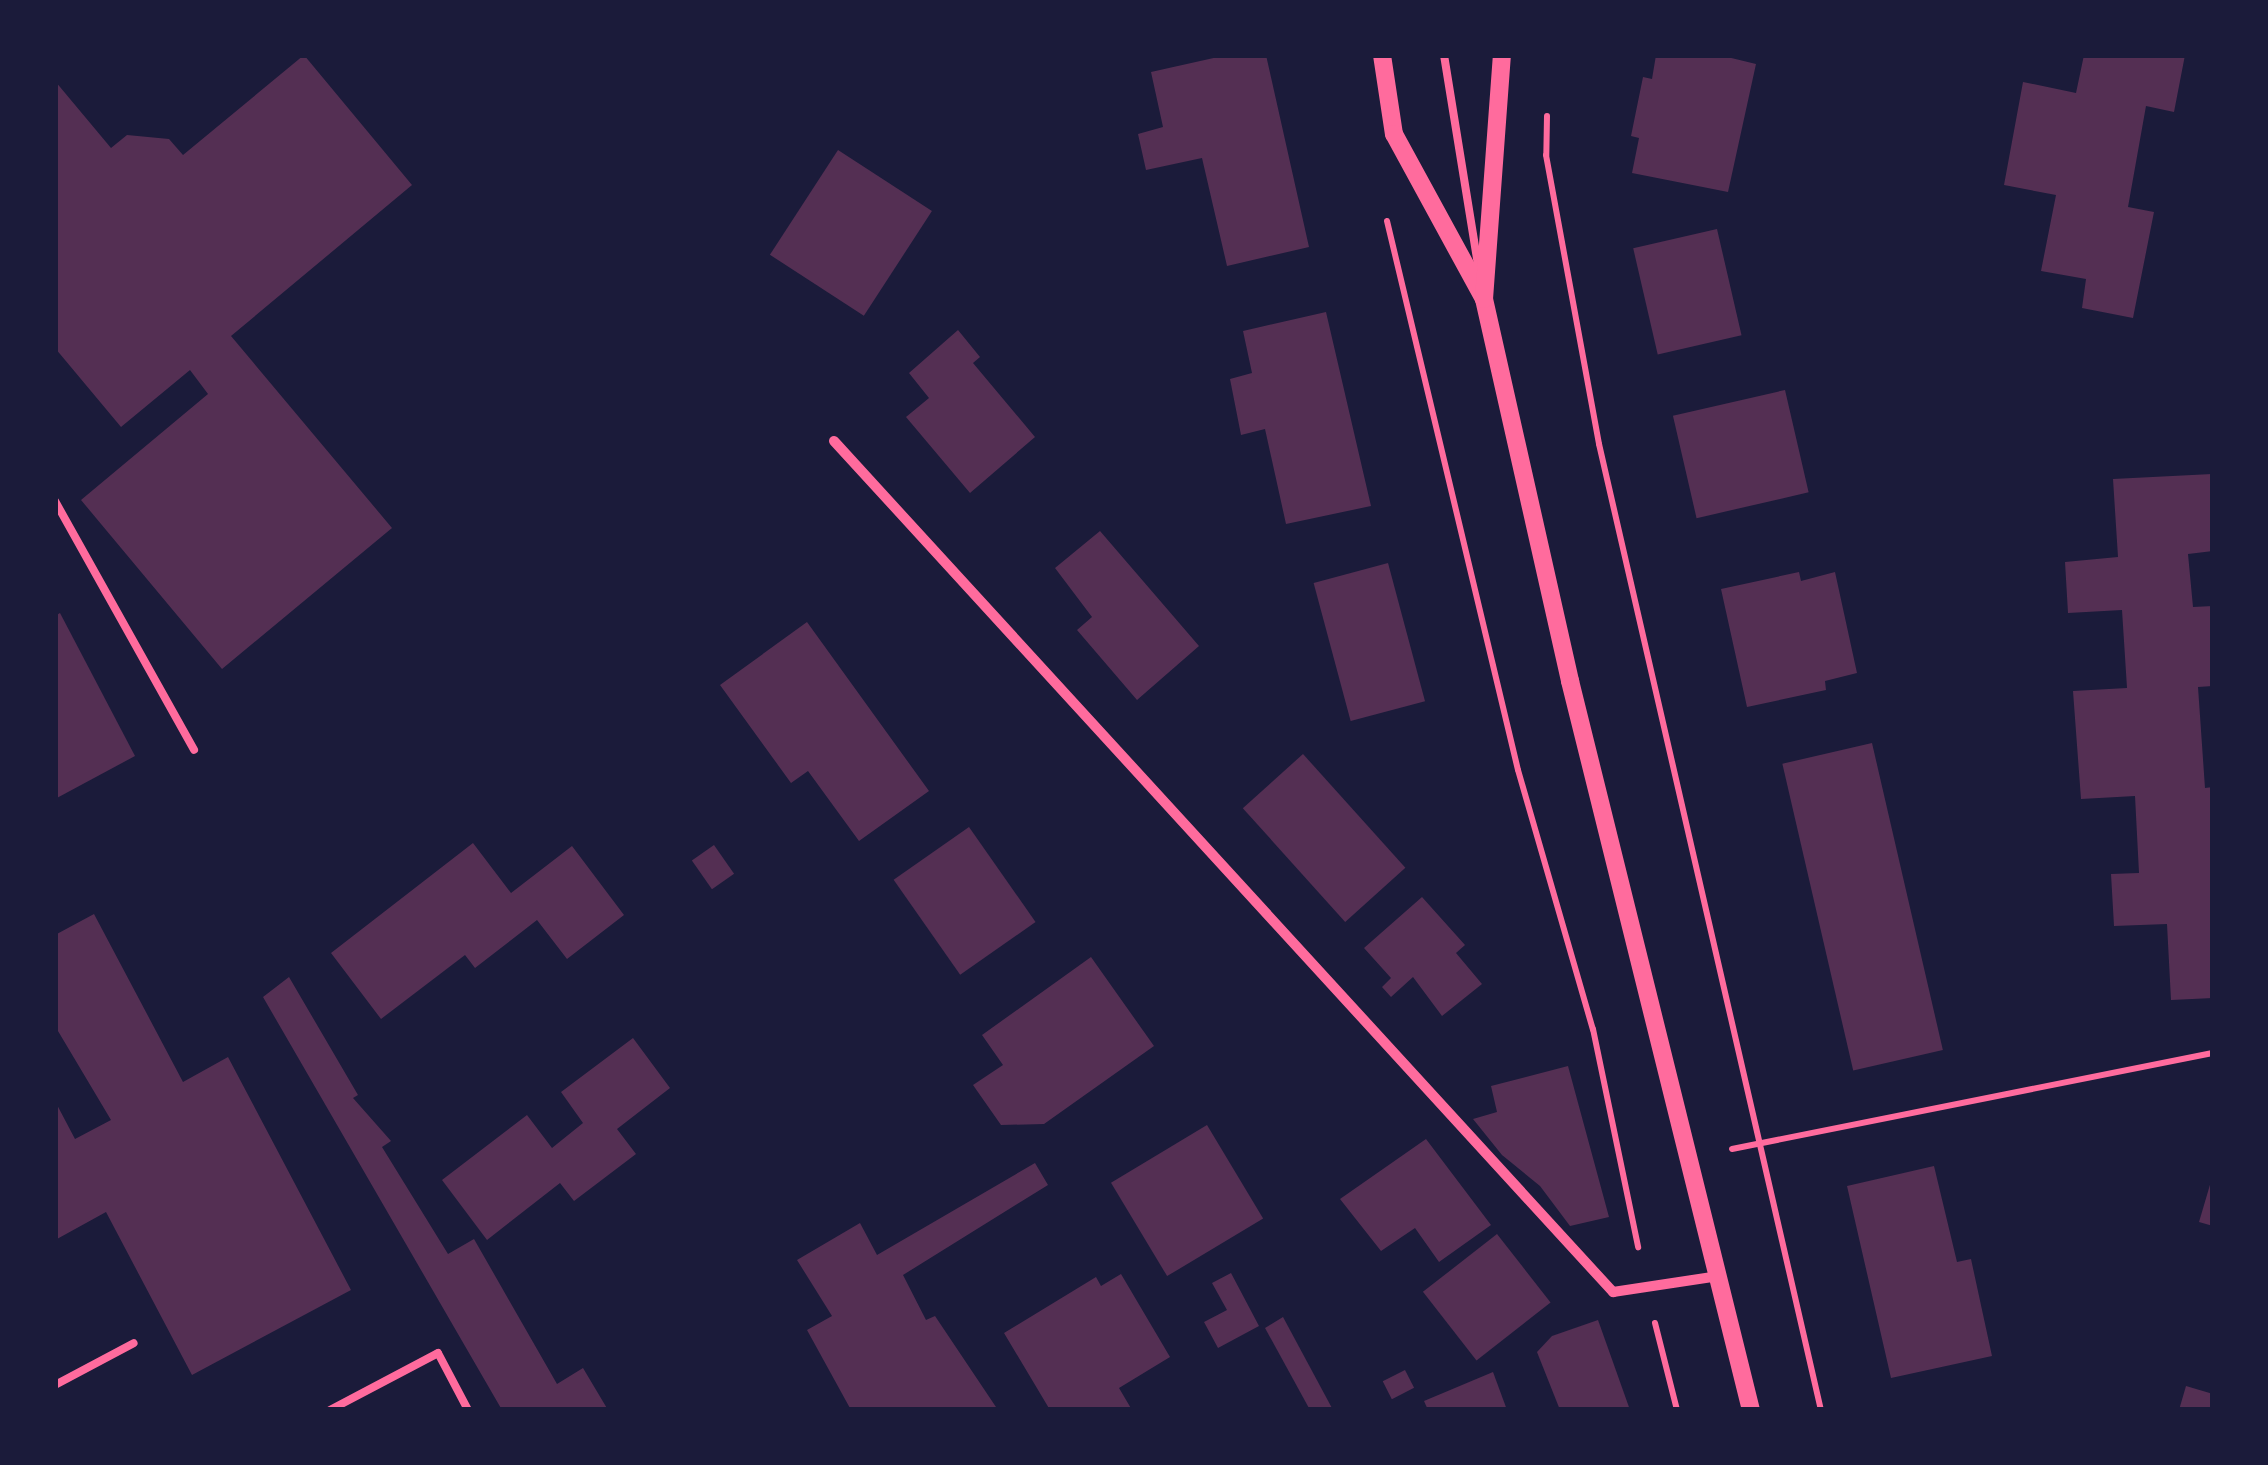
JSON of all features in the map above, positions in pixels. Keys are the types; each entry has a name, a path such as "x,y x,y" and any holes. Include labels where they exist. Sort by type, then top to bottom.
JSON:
{"street":[{"path":"1382,55 1394,134 1484,299 1570,680 1751,1410"},
{"path":"1484,299 1502,55"},
{"path":"834,440 1613,1292 1720,1276"}],"lane":[{"path":"1444,55 1484,299"},
{"path":"55,502 194,750"},
{"path":"55,1385 134,1343"},
{"path":"330,1410 438,1353 468,1410"}],"path":[{"path":"1547,105 1546,155 1599,444 1677,796 1764,1141 1821,1410"},
{"path":"1385,216 1518,770 1593,1029 1646,1288 1676,1410"},
{"path":"1692,1160 1764,1141 2213,1054"}],"building":[{"path":"304,55 412,185 231,336 392,528 222,669 81,500 208,394 190,370 121,427 55,348 55,81 111,148 127,135 169,139 183,155"},
{"path":"1227,55 1266,55 1309,247 1227,266 1202,158 1146,170 1138,134 1163,127 1151,72"},
{"path":"1656,55 1719,55 1756,64 1728,192 1632,173 1639,138 1631,136 1643,77 1652,79"},
{"path":"2084,55 2185,55 2174,112 2146,106 2128,207 2154,212 2133,318 2082,308 2086,279 2041,271 2056,195 2004,185 2023,82 2076,93"},
{"path":"838,150 932,211 864,316 770,255"},
{"path":"1717,229 1742,335 1658,355 1633,248"},
{"path":"1326,312 1371,506 1286,524 1265,429 1241,435 1230,379 1252,373 1243,331"},
{"path":"958,330 980,357 973,363 1035,437 970,493 906,417 929,398 909,373"},
{"path":"1785,390 1809,492 1697,518 1673,416"},
{"path":"2212,474 2213,551 2188,554 2193,607 2213,606 2213,686 2198,687 2205,788 2213,787 2213,998 2171,1000 2167,924 2114,926 2111,874 2139,873 2135,796 2081,799 2073,691 2127,688 2122,610 2068,613 2065,562 2118,557 2113,479"},
{"path":"1100,531 1199,646 1137,700 1077,630 1092,617 1055,568"},
{"path":"1388,563 1425,701 1351,721 1314,583"},
{"path":"1799,572 1801,581 1835,572 1857,673 1825,681 1826,690 1747,707 1721,589"},
{"path":"60,613 135,756 55,799 55,616"},
{"path":"807,622 929,791 859,841 808,771 791,783 720,685"},
{"path":"1872,743 1943,1050 1853,1071 1782,764"},
{"path":"1303,754 1405,868 1345,922 1243,808"},
{"path":"969,827 1036,922 960,975 894,880"},
{"path":"473,843 511,893 572,846 624,915 567,959 537,920 475,968 465,955 381,1019 331,953"},
{"path":"714,845 734,874 712,889 692,860"},
{"path":"1422,897 1465,945 1456,953 1482,984 1442,1016 1413,977 1391,997 1382,987 1391,978 1364,948"},
{"path":"94,914 183,1082 228,1057 351,1290 192,1375 106,1212 57,1239 55,1235 55,1101 75,1139 111,1120 55,1026 55,935"},
{"path":"1091,957 1154,1046 1044,1124 1001,1125 973,1085 1003,1065 982,1035"},
{"path":"289,977 358,1095 353,1098 391,1141 382,1147 448,1254 474,1239 557,1384 583,1368 608,1410 502,1410 263,997"},
{"path":"633,1038 670,1088 617,1129 636,1154 574,1201 560,1183 487,1240 442,1180 527,1115 552,1148 583,1123 561,1092"},
{"path":"1568,1066 1609,1217 1570,1226 1540,1186 1502,1155 1473,1119 1497,1112 1491,1086"},
{"path":"1207,1125 1263,1218 1167,1276 1111,1183"},
{"path":"1426,1139 1491,1225 1439,1262 1415,1228 1381,1251 1340,1199"},
{"path":"1035,1163 1048,1185 903,1275 926,1320 935,1316 998,1410 851,1410 807,1330 832,1316 797,1260 860,1223 877,1255"},
{"path":"1934,1166 1957,1262 1971,1259 1992,1356 1891,1378 1847,1186"},
{"path":"2213,1178 2213,1226 2199,1222"},
{"path":"1497,1234 1551,1303 1476,1360 1423,1292"},
{"path":"1231,1273 1259,1326 1218,1348 1204,1322 1227,1310 1212,1283"},
{"path":"1121,1274 1170,1357 1119,1388 1132,1410 1050,1410 1004,1333 1096,1277 1101,1286"},
{"path":"1283,1317 1333,1410 1310,1410 1265,1328"},
{"path":"1598,1320 1630,1410 1560,1410 1537,1352 1552,1336"},
{"path":"1405,1370 1414,1388 1392,1399 1383,1381"},
{"path":"1493,1372 1507,1410 1428,1410 1424,1401"},
{"path":"2186,1386 2213,1394 2213,1410 2179,1410"}]}
